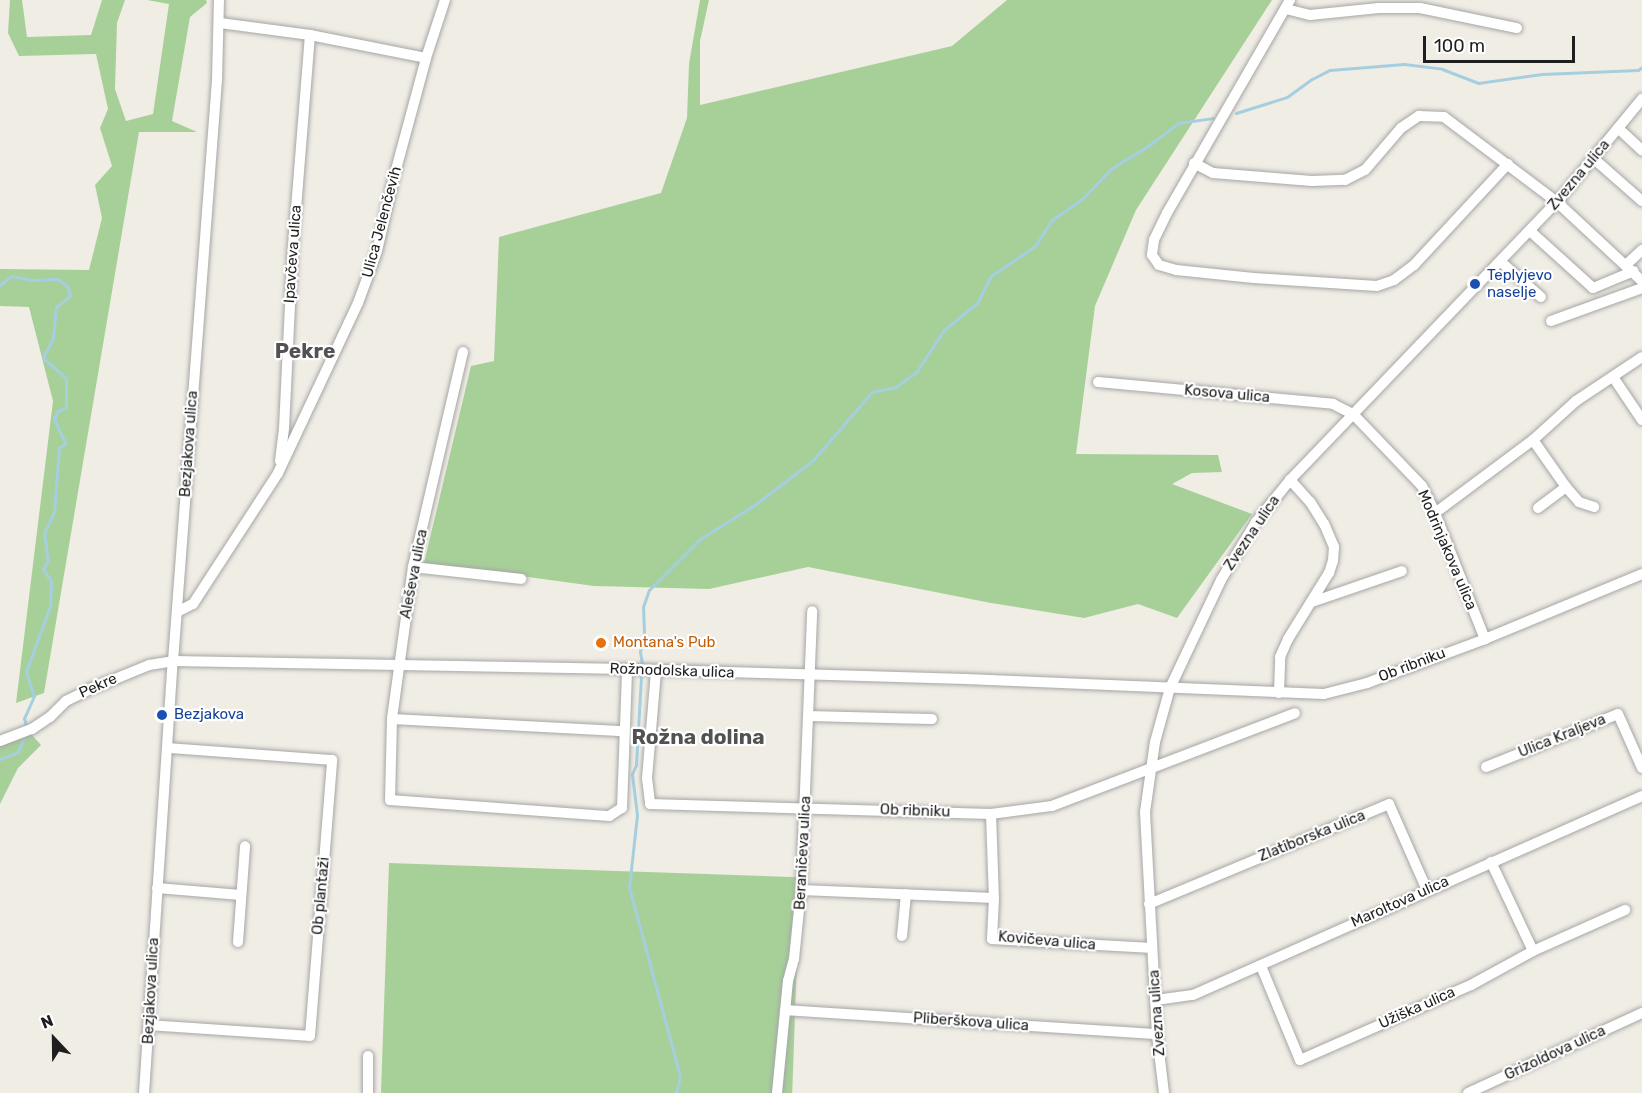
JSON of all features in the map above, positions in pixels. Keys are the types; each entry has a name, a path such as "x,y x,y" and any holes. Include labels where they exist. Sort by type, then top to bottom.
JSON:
{"street":[{"name":"Bezjakova ulica","path":"144,1093 220,23 219,0"},
{"name":"Ulica Jelenčevih","path":"177,612 193,604 278,473 358,303 377,251 426,58 445,0"},
{"path":"1508,164 1414,265 1394,280 1377,286 1176,270 1159,265 1152,255 1154,240 1194,163 1288,4 1310,15 1379,8 1420,8 1516,28"},
{"path":"220,23 310,35 426,58"},
{"name":"Ipavčeva ulica","path":"278,473 284,428 293,246 310,35"},
{"name":"Zvezna ulica","path":"1164,1093 1157,1034 1144,832 1150,770 1170,688 1221,580 1256,522 1290,480 1557,202 1642,99"},
{"path":"1194,163 1213,173 1312,181 1345,180 1365,170 1401,129 1419,116 1434,114 1444,117 1557,202 1642,281"},
{"path":"1618,128 1642,150"},
{"path":"1593,158 1642,201"},
{"path":"1530,231 1593,288 1630,268 1642,250"},
{"path":"1501,261 1541,297"},
{"path":"1551,321 1642,288"},
{"name":"Aleševa ulica","path":"463,352 414,567 392,719 390,800 609,816 622,808 624,731"},
{"path":"1435,513 1533,440 1576,401 1642,357"},
{"path":"1613,377 1642,420"},
{"name":"Kosova ulica","path":"1098,382 1333,404 1353,414"},
{"name":"Modrinjakova ulica","path":"1353,414 1422,486 1485,639"},
{"path":"1533,440 1579,502 1594,507"},
{"path":"1280,693 1280,657 1288,639 1329,573 1334,547 1324,524 1310,502 1290,480"},
{"path":"1538,508 1566,487"},
{"path":"414,567 521,579"},
{"path":"1312,602 1402,572"},
{"name":"Ob ribniku","path":"1170,688 1324,694 1346,690 1485,639 1642,574"},
{"name":"Beraničeva ulica","path":"777,1093 788,981 795,960 801,890 812,611"},
{"name":"Rožnodolska ulica","path":"173,661 627,669 966,679 1170,688"},
{"name":"Pekre","path":"0,741 26,731 50,717 66,701 116,677 149,665 173,661"},
{"path":"392,719 624,731 627,669"},
{"name":"Ob ribniku","path":"656,671 647,778 650,804 991,814 1052,806 1295,713"},
{"name":"Ulica Kraljeva","path":"1486,766 1618,714 1642,768"},
{"path":"808,716 932,719"},
{"name":"Ob plantaži","path":"149,1025 310,1036 332,760 168,748"},
{"name":"Maroltova ulica","path":"1156,1000 1192,995 1262,966 1426,890 1642,796"},
{"name":"Zlatiborska ulica","path":"1149,904 1389,804 1426,890"},
{"name":"Kovičeva ulica","path":"991,814 994,898 992,939 1152,948"},
{"path":"238,942 246,846"},
{"path":"1491,862 1533,951"},
{"path":"157,888 241,895"},
{"path":"801,890 994,898"},
{"path":"902,936 906,894"},
{"name":"Užiška ulica","path":"1262,966 1300,1060 1471,985 1533,951 1625,910"},
{"name":"Pliberškova ulica","path":"785,1010 1157,1034"},
{"name":"Grizoldova ulica","path":"1468,1093 1642,1013"},
{"path":"368,1056 368,1093"}],"green space":[{"path":"10,0 22,0 27,37 91,35 102,0 125,0 117,23 115,89 126,121 153,114 169,4 147,0 206,0 207,3 190,17 172,121 197,132 139,132 44,693 16,703 53,401 29,307 0,306 0,269 89,270 102,218 95,185 112,166 100,128 108,109 96,54 19,56 8,33"},
{"path":"700,0 709,0 700,41 700,105 952,46 1007,0 1272,0 1136,210 1095,306 1076,454 1218,455 1222,472 1192,473 1172,484 1252,514 1177,618 1138,604 1084,618 991,603 808,567 709,589 594,586 424,563 471,366 494,361 499,237 661,193 687,118 689,64"},
{"path":"31,734 41,745 18,768 0,804 0,746"},
{"path":"389,863 800,877 792,1093 381,1093"}],"waterway":[{"path":"1236,113 1287,97 1312,79 1330,70 1404,64 1442,69 1478,83 1542,74 1638,70 1642,67"},
{"path":"642,664 640,651 644,633 643,607 649,590 700,539 756,504 813,460 872,392 896,387 917,371 944,330 977,303 991,276 1035,246 1052,220 1082,199 1112,168 1148,146 1178,123 1213,118"},
{"path":"0,285 11,276 31,280 58,279 68,287 70,296 56,307 53,338 43,358 66,378 66,407 58,411 54,419 65,443 59,448 54,512 44,533 48,560 43,569 51,581 50,606 26,672 34,696 24,718 27,729"},
{"path":"641,677 636,765 632,774 637,815 629,887 680,1076 676,1093"},
{"path":"0,759 18,752 25,735"}],"place":[{"name":"Teplyjevo naselje","path":"1475,284"},
{"name":"Montana's Pub","path":"601,643"},
{"name":"Bezjakova","path":"162,715"}],"district":[{"name":"Pekre","path":"305,351"},
{"name":"Rožna dolina","path":"698,737"}]}
